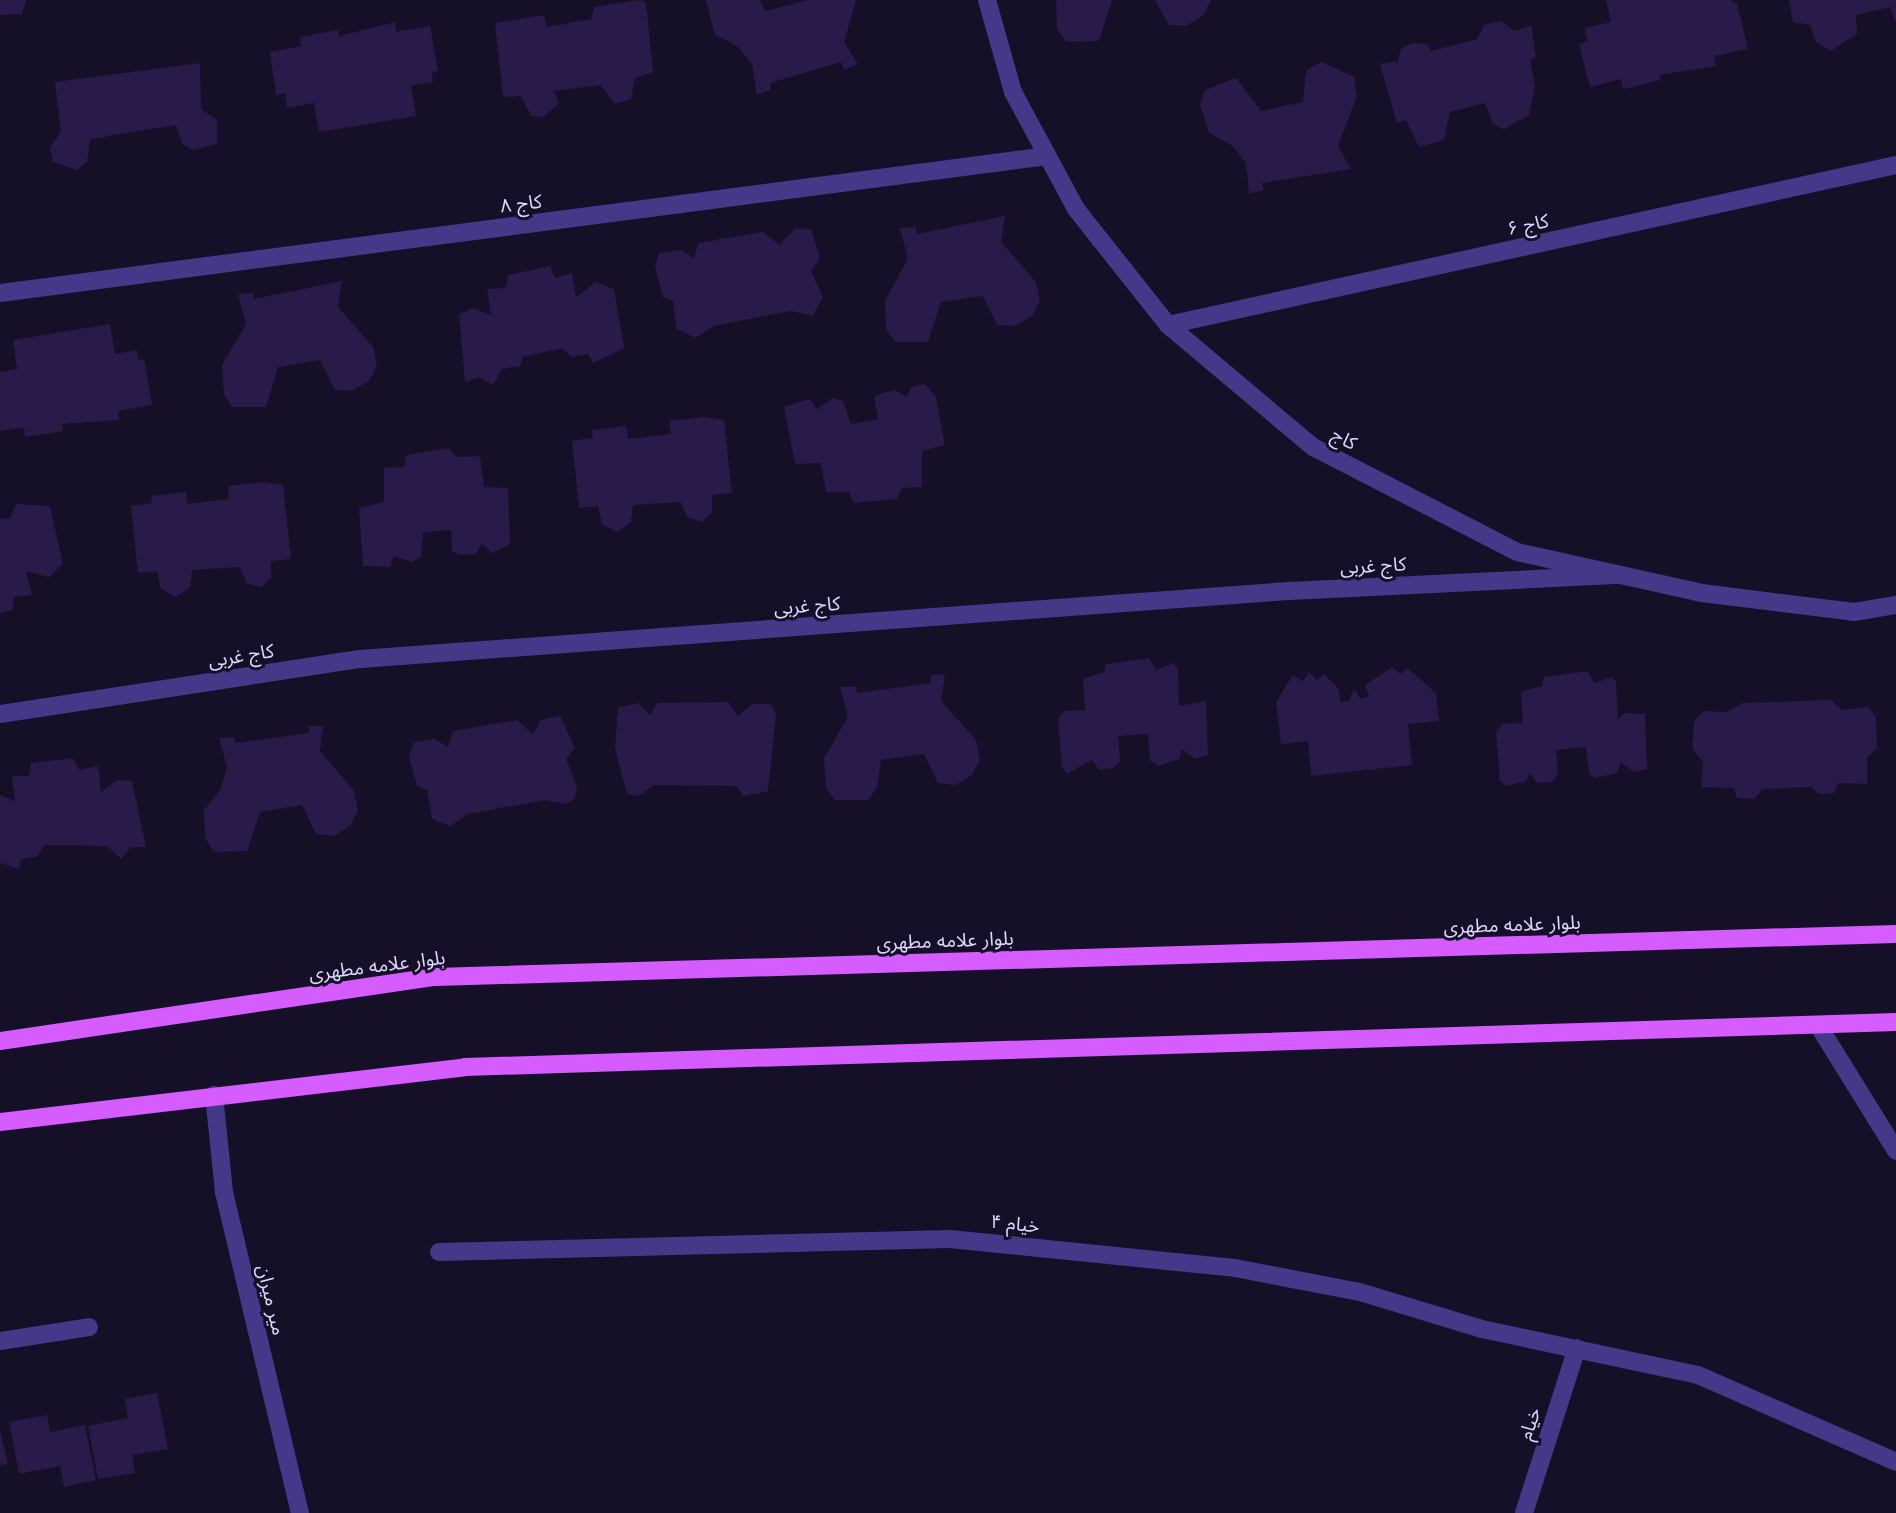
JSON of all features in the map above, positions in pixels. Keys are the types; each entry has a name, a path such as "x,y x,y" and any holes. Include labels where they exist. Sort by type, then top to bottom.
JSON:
{"main road":[{"name":"بلوار علامه مطهری","path":"0,1041 436,977 1896,934"},
{"path":"0,1122 465,1067 1896,1022"}],"street":[{"name":"کاج","path":"987,0 1013,92 1076,209 1168,326 1313,447 1517,552 1702,593 1854,611 1896,606"},
{"name":"کاج ۸","path":"0,293 1047,156"},
{"name":"کاج ۶","path":"1168,326 1896,165"},
{"name":"کاج غربی","path":"0,714 360,659 1275,592 1620,575"},
{"path":"1818,1024 1896,1151"},
{"name":"میر میران","path":"214,1095 224,1192 300,1513"},
{"name":"خیام ۴","path":"439,1252 950,1239 1235,1268 1360,1292 1577,1348 1698,1375 1896,1462"},
{"path":"0,1341 89,1326"},
{"name":"خیام","path":"1524,1513 1577,1348"}],"building":[{"path":"0,0 26,0 22,14 0,15"},
{"path":"640,0 646,3 653,72 635,78 631,99 615,104 600,85 554,91 559,103 543,117 531,116 521,96 503,97 495,23 544,15 547,27 591,19 594,7"},
{"path":"706,0 760,0 766,11 808,0 856,0 844,42 858,64 844,70 841,62 770,83 771,90 757,95 752,64 737,46 715,35"},
{"path":"1056,0 1112,0 1099,41 1066,42 1057,29"},
{"path":"1155,0 1211,0 1203,16 1186,26 1169,25"},
{"path":"1606,0 1730,0 1737,4 1748,49 1714,56 1716,66 1659,75 1660,80 1623,89 1621,79 1590,87 1579,44 1587,42 1585,28 1611,22"},
{"path":"1789,0 1896,0 1896,23 1890,7 1856,15 1857,34 1831,51 1816,42 1810,25 1793,22"},
{"path":"1501,21 1514,31 1531,25 1536,57 1530,60 1535,87 1529,115 1504,129 1493,124 1485,103 1450,112 1444,140 1419,147 1406,120 1397,123 1380,64 1398,61 1401,49 1412,43 1428,44 1431,51 1477,39 1484,25"},
{"path":"395,22 396,32 430,26 438,71 432,72 433,82 411,86 416,116 319,132 314,103 287,108 285,93 276,95 270,52 301,46 300,37 338,30 339,36"},
{"path":"1322,62 1354,77 1357,96 1338,146 1351,169 1262,183 1264,190 1249,194 1246,163 1232,145 1209,133 1200,105 1205,90 1236,78 1261,111 1303,102 1306,70"},
{"path":"200,63 201,109 217,120 217,144 193,150 182,144 176,125 90,139 87,162 77,170 53,162 50,148 61,132 55,82"},
{"path":"1005,216 1001,242 1036,282 1040,301 1032,316 1015,326 997,325 983,296 941,302 928,342 895,342 886,329 885,300 908,259 900,228 916,227 917,234"},
{"path":"796,228 811,230 820,258 811,271 823,297 813,316 790,311 713,326 696,338 677,329 673,301 663,297 655,267 659,253 681,250 694,259 698,243 763,232 779,245"},
{"path":"550,266 555,278 572,273 576,297 596,282 614,289 624,348 593,363 588,354 572,357 562,348 523,357 520,366 502,369 493,385 479,377 465,382 459,314 474,308 491,315 487,289 506,288 508,275"},
{"path":"342,281 338,307 373,347 377,366 369,381 352,391 335,390 320,360 278,367 266,407 232,407 224,394 222,365 246,324 238,294 253,293 254,299"},
{"path":"110,324 115,354 137,350 138,360 144,359 152,405 118,411 119,420 62,424 63,431 25,437 24,427 0,431 0,372 17,369 13,340"},
{"path":"925,384 936,397 945,445 922,451 922,487 902,488 897,499 854,503 849,492 826,492 821,463 795,464 784,407 810,399 817,409 833,398 843,401 851,424 878,419 874,397 896,390 906,397 912,387"},
{"path":"703,417 724,420 732,493 712,495 712,512 702,522 687,517 681,502 633,505 631,522 617,532 602,524 598,506 579,508 572,441 593,438 592,430 626,426 628,439 671,434 669,421"},
{"path":"449,448 456,457 480,456 484,487 508,488 510,544 492,553 482,544 475,554 460,555 452,552 451,530 423,532 421,557 412,562 394,556 390,567 363,566 359,508 384,502 384,468 404,467 406,455"},
{"path":"262,482 283,485 291,559 271,561 271,578 261,587 246,583 240,567 192,570 190,587 176,597 161,589 157,571 138,573 131,506 152,503 151,496 186,492 187,504 229,499 228,486"},
{"path":"16,504 50,506 63,564 49,577 26,571 32,595 14,597 13,610 0,613 0,518 10,519"},
{"path":"1149,658 1156,670 1174,663 1178,670 1179,706 1206,701 1208,755 1195,759 1182,749 1179,759 1158,766 1150,760 1148,734 1118,736 1120,761 1113,768 1099,770 1092,760 1068,773 1062,768 1058,719 1064,711 1085,710 1083,679 1104,672 1106,664"},
{"path":"1392,667 1401,674 1407,668 1436,693 1439,721 1408,724 1412,765 1311,776 1308,741 1281,744 1276,702 1293,675 1303,681 1309,672 1317,680 1324,674 1339,689 1340,702 1349,701 1354,689 1361,699 1369,696 1365,685"},
{"path":"1588,671 1594,683 1612,677 1616,682 1618,719 1625,713 1645,714 1647,769 1634,772 1621,762 1617,773 1596,778 1589,774 1586,747 1556,750 1558,774 1552,782 1537,783 1530,773 1526,781 1506,786 1500,781 1496,732 1503,724 1523,723 1521,692 1542,686 1544,677"},
{"path":"945,674 941,701 976,740 980,759 972,775 956,785 938,783 924,754 881,760 877,788 868,800 835,800 826,788 824,758 848,717 840,687 856,686 857,693 931,683 931,675"},
{"path":"1831,700 1842,710 1868,707 1876,717 1877,749 1867,757 1867,784 1838,783 1834,793 1819,794 1812,787 1762,789 1755,799 1737,798 1734,788 1701,787 1703,762 1692,748 1694,721 1704,711 1727,712 1742,703"},
{"path":"728,702 738,716 752,704 771,704 776,714 768,791 743,796 737,786 654,785 639,796 627,794 615,748 618,708 638,703 650,715 657,703"},
{"path":"560,716 575,748 566,759 577,786 575,798 567,804 545,800 468,814 450,826 432,819 427,790 417,786 409,756 414,742 435,739 448,747 453,731 517,720 533,734 541,720"},
{"path":"309,726 323,726 320,751 354,791 358,810 351,825 334,836 316,834 302,805 260,812 247,851 214,852 205,838 204,810 220,790 227,768 219,738 234,737 235,743 309,733"},
{"path":"73,758 79,770 98,766 101,792 117,780 132,781 146,847 131,847 121,859 107,846 44,845 37,857 21,859 19,869 0,863 0,795 15,801 12,776 29,776 31,763"},
{"path":"157,1393 168,1449 132,1455 135,1473 98,1479 88,1426 128,1418 125,1399"},
{"path":"47,1415 50,1432 85,1425 96,1480 64,1487 60,1466 19,1474 9,1422"},
{"path":"0,1430 8,1464 0,1465"}]}
